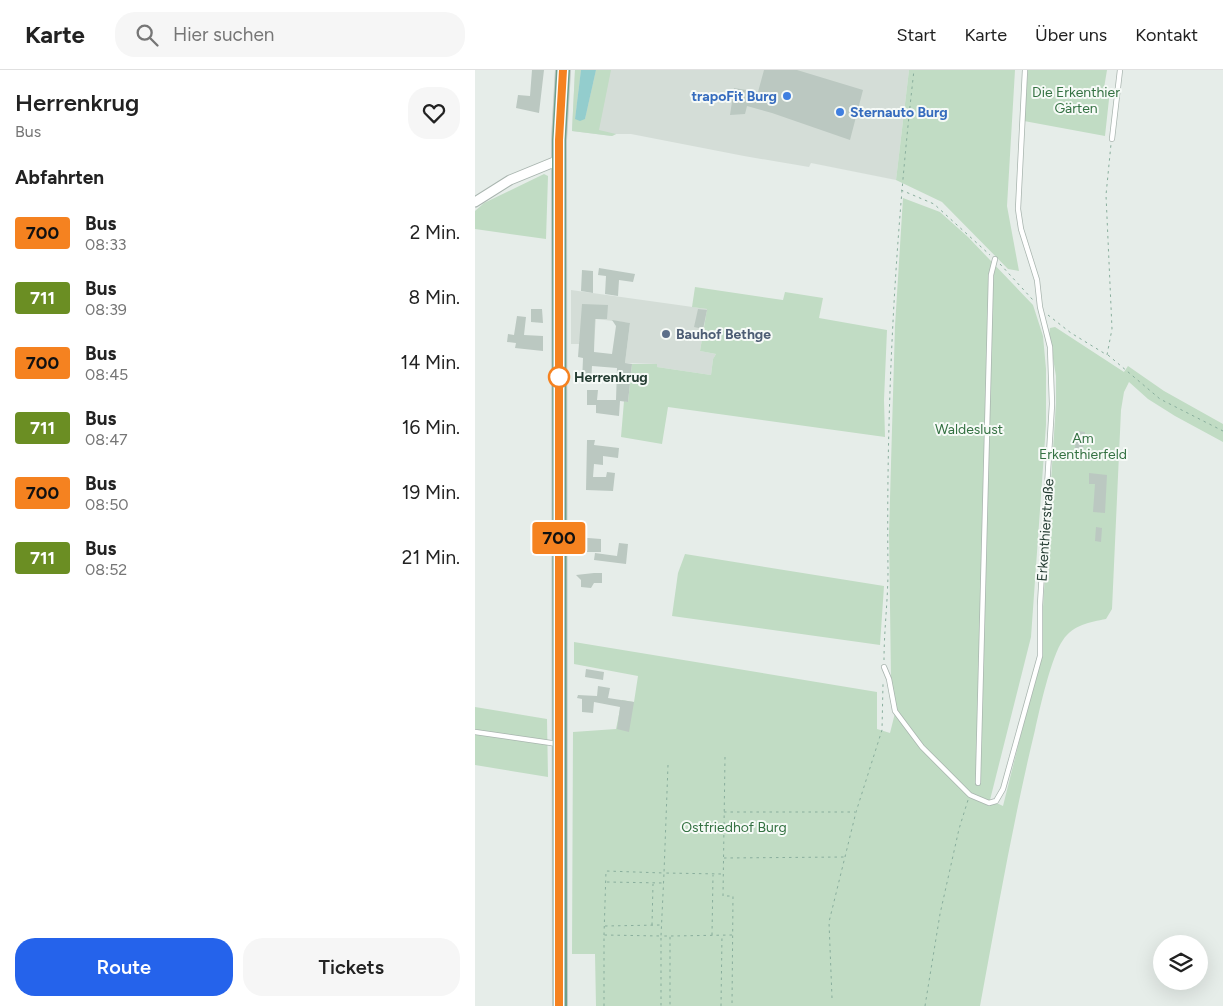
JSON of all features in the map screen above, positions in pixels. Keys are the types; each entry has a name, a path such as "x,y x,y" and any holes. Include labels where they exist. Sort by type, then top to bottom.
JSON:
{"main road":[{"path":"559,1006 559,160 563,70"}],"street":[{"path":"475,202 511,180 559,160"}],"lane":[{"name":"Erkenthierstraße","path":"884,667 897,714 922,748 970,795 989,803 996,801 1000,796 1040,656 1040,605 1053,379 1050,347 1040,307 1037,280 1021,229 1018,209 1025,70"},
{"path":"1112,139 1119,70"},
{"path":"977,783 991,276 995,259"},
{"path":"475,732 560,744"}],"path":[{"path":"832,998 829,922 856,812 868,769 882,730 885,621 888,596 887,531 894,288 900,190 914,70"},
{"path":"1107,355 1112,329 1106,195 1112,139"},
{"path":"900,190 934,204 995,259 1040,307 1071,333 1107,355 1160,399 1223,431"},
{"path":"725,757 723,896 733,896 732,1006"},
{"path":"661,1006 661,936 668,765"},
{"path":"925,1006 940,914 959,828 970,795"},
{"path":"724,812 833,810 856,812"},
{"path":"723,858 846,857"},
{"path":"604,1006 604,926 607,871 723,874"},
{"path":"712,935 713,874"},
{"path":"606,882 664,883"},
{"path":"652,925 653,883"},
{"path":"604,926 662,925"},
{"path":"604,935 733,935"},
{"path":"721,1006 722,935"},
{"path":"670,936 670,1006"}],"shaded area":[{"path":"575,70 909,70 896,180 811,163 809,167 744,156 631,134 616,134 612,136 572,131"},
{"name":"Bauhof Bethge","path":"571,290 707,309 700,351 716,354 713,359 711,375 657,367 656,364 625,363 630,323 596,319 594,342 579,340 579,344 571,344"}],"green space":[{"path":"575,70 581,70 575,119 585,119 596,70 611,70 599,130 616,134 612,136 572,131"},
{"path":"909,70 1015,70 1007,206 1019,271 1008,269 942,202 896,180"},
{"name":"Die Erkenthier Gärten","path":"1028,70 1107,70 1104,88 1110,90 1105,136 1024,121"},
{"path":"544,174 548,176 546,239 475,229 475,211 484,203"},
{"path":"903,198 940,212 968,237 1033,305 1043,336 1046,369 1046,425 1031,637 990,800 1003,806 1042,650 1056,403 1056,376 1049,335 1050,328 1055,327 1124,372 1128,366 1164,391 1223,424 1223,442 1148,399 1129,382 1124,392 1121,410 1112,609 1106,619 1082,625 1067,635 1054,658 1050,670 1020,799 980,1006 596,1006 595,954 572,954 573,732 616,729 622,700 634,702 638,676 574,664 574,642 877,692 877,729 890,733 896,709 891,680 889,533 895,326"},
{"path":"695,287 783,300 785,292 823,298 819,318 887,330 884,400 885,437 668,407 662,444 621,437 624,401 628,402 632,364 657,364 657,367 711,375 713,359 716,354 700,351 707,309 692,307"},
{"path":"685,554 884,586 880,645 672,616 678,573"},
{"path":"475,707 547,719 548,777 475,765"}],"water":[{"path":"581,70 596,70 585,119 580,121 575,119"}],"building":[{"path":"532,70 544,70 539,113 516,108 518,95 530,96"},
{"path":"764,70 797,70 863,90 850,140 747,106 745,114 730,115 734,88 758,92"},
{"path":"599,268 635,274 633,282 619,280 618,296 605,294 606,276 598,275"},
{"path":"582,270 593,271 593,293 581,291"},
{"path":"582,304 608,305 607,319 595,319 594,352 612,354 616,326 612,320 630,323 625,363 632,364 628,402 620,401 619,416 596,413 596,405 587,405 587,390 598,390 597,400 616,400 617,368 592,366 591,383 582,383 583,358 578,357"},
{"path":"531,309 542,309 543,323 531,322"},
{"path":"698,309 707,310 703,329 694,327"},
{"path":"517,316 526,317 524,335 543,336 543,351 515,348 516,343 507,342 508,334 514,335"},
{"path":"1077,431 1085,432 1083,449 1075,448"},
{"path":"587,440 595,440 594,445 619,448 618,458 603,456 603,465 594,464 593,477 606,477 607,472 615,473 613,491 586,490"},
{"path":"1089,473 1107,475 1105,513 1093,512 1095,484 1089,484"},
{"path":"1096,527 1102,528 1101,542 1095,541"},
{"path":"575,537 601,539 601,552 575,552"},
{"path":"619,543 628,544 626,564 594,560 595,553 617,556"},
{"path":"602,573 602,583 594,583 591,588 581,587 581,580 576,575"},
{"path":"586,669 604,672 603,680 585,677"},
{"path":"598,686 610,688 608,698 634,702 629,732 617,729 620,707 594,702 593,713 582,712 582,699 577,698 578,695 597,696"}],"bus line":[{"name":"700","path":"559,1006 559,140 563,70"}],"place":[{"name":"trapoFit Burg","path":"787,96"},
{"name":"Sternauto Burg","path":"840,112"},
{"name":"Bauhof Bethge","path":"666,334"},
{"name":"Herrenkrug","path":"559,377"}],"park label":[{"name":"Waldeslust","path":"969,429"},
{"name":"Am Erkenthierfeld","path":"1083,446"},
{"name":"Ostfriedhof Burg","path":"734,827"}]}
